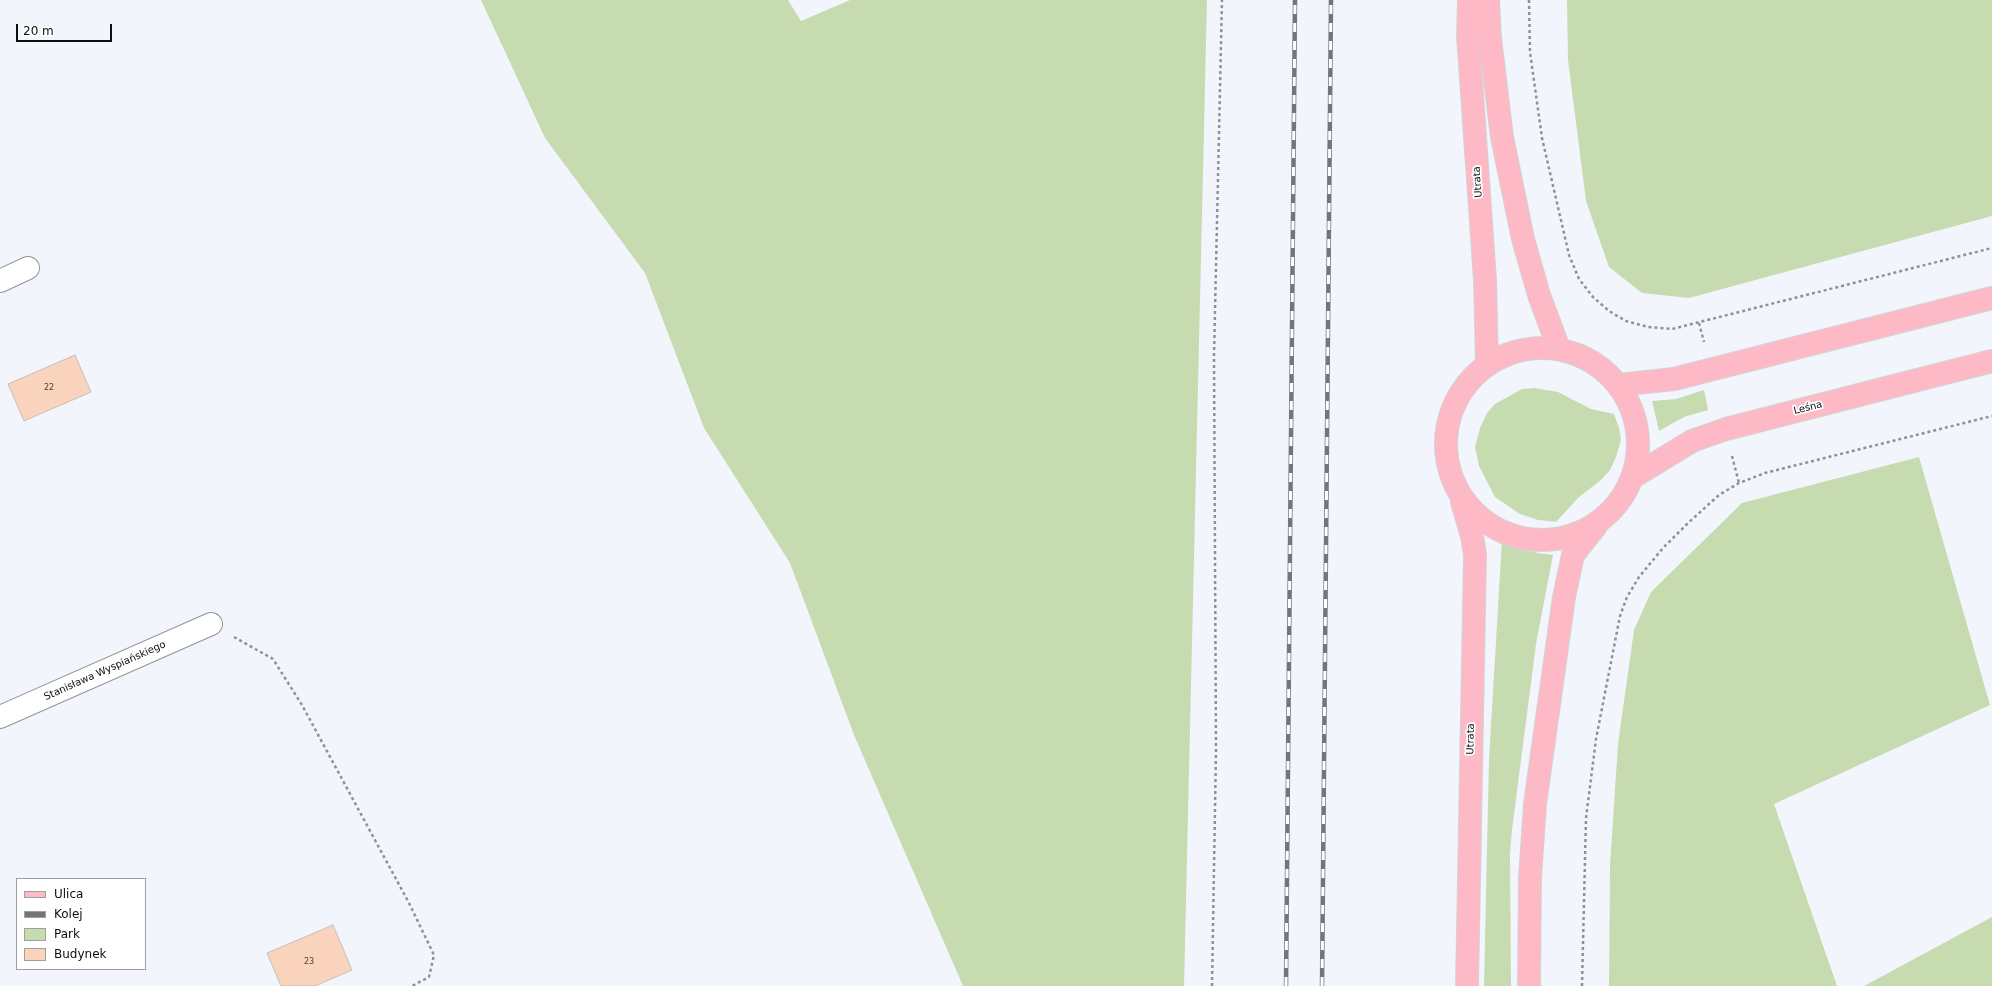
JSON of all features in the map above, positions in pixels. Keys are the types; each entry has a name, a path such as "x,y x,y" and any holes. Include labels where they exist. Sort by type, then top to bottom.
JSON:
{"main road":[{"name":"Utrata","path":"1469,0 1468,36 1484,280 1487,365"},
{"path":"1488,0 1490,38 1505,153 1525,246 1539,295 1559,349"},
{"path":"1618,385 1674,379 1988,299"},
{"path":"1529,986 1530,878 1535,804 1564,597 1574,555 1600,522 1620,502 1633,477 1638,458 1639,438 1636,419 1629,402 1618,385 1602,368 1582,356 1559,349 1540,348 1522,350 1504,356 1487,365 1469,381 1459,396 1448,425 1446,449 1450,473 1460,495 1475,514 1492,527 1511,536 1532,540 1554,540 1574,535 1600,522"},
{"name":"Leśna","path":"1633,477 1692,441 1726,429 1992,361"},
{"name":"Utrata","path":"1460,495 1472,536 1475,555 1467,986"}],"street":[{"path":"0,281 28,268"},
{"name":"Stanisława Wyspiańskiego","path":"0,717 211,624"}],"path":[{"path":"1212,986 1216,751 1214,356 1222,0"},
{"path":"1529,0 1530,52 1542,138 1569,255 1579,279 1593,297 1609,311 1626,321 1648,327 1672,329 1992,248"},
{"path":"1582,986 1586,818 1596,739 1620,616 1627,597 1639,578 1663,548 1687,524 1719,495 1739,483 1765,473 1992,416"},
{"path":"211,624 273,659 302,705 409,903 434,955 429,976 412,986"}],"green space":[{"path":"481,0 788,0 801,21 850,0 1207,0 1184,986 963,986 854,735 790,563 704,428 645,273 545,138"},
{"path":"1567,0 1992,0 1992,216 1689,298 1642,293 1609,267 1586,201 1568,60"},
{"path":"1535,388 1558,392 1591,409 1614,414 1621,440 1610,470 1601,480 1579,497 1556,522 1538,520 1520,514 1495,497 1479,466 1475,447 1480,428 1487,413 1495,404 1522,389"},
{"path":"1704,390 1708,410 1684,417 1659,431 1652,401 1676,399"},
{"path":"1919,457 1990,705 1774,804 1837,986 1609,986 1610,865 1618,744 1634,630 1651,592 1742,503"},
{"path":"1502,540 1538,553 1553,555 1536,644 1512,830 1510,854 1511,986 1484,986 1489,759"},
{"path":"1992,917 1992,986 1864,986"}],"building":[{"path":"75,355 91,392 24,421 8,384"},
{"path":"333,925 352,970 315,986 281,986 267,953"}],"railway":[{"path":"1286,986 1295,0"},
{"path":"1322,986 1331,0"}]}
